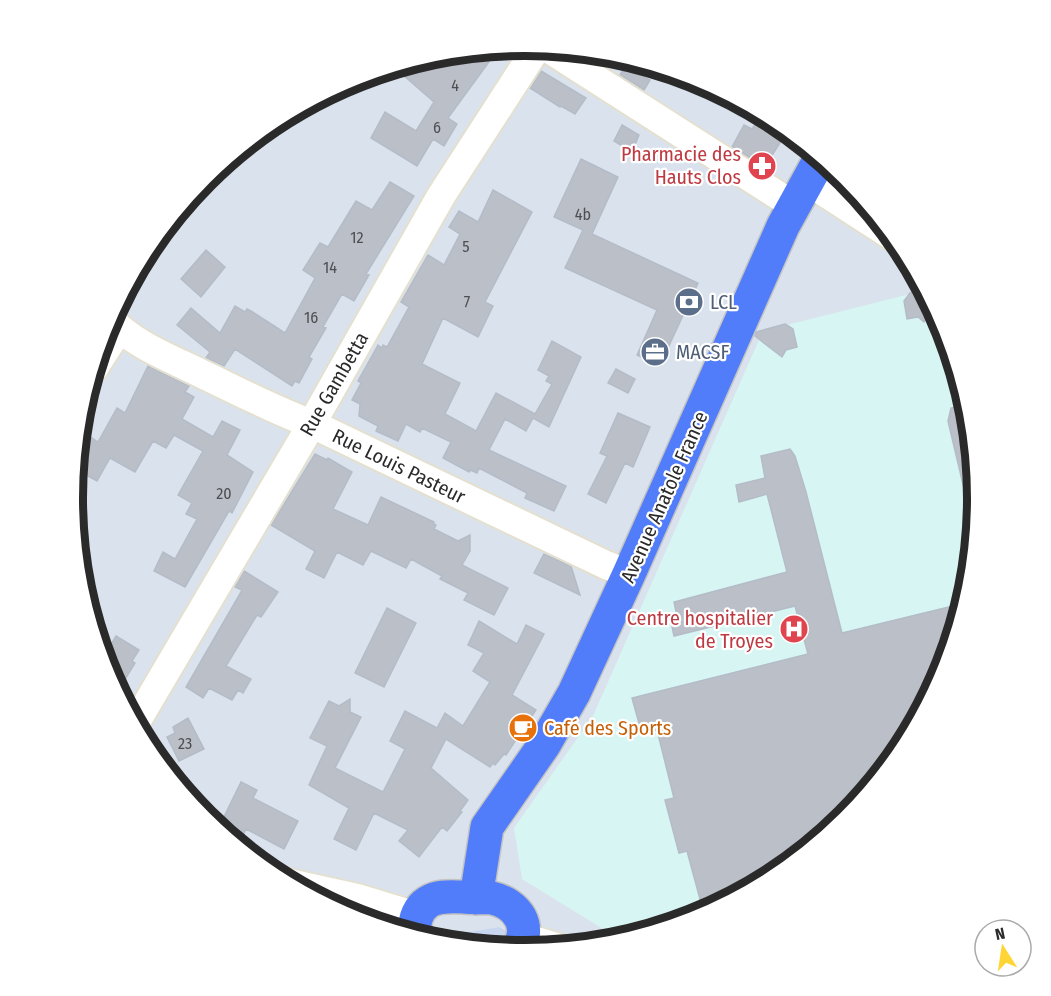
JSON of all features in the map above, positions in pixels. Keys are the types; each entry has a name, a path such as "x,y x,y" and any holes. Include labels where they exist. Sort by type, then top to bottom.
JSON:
{"main road":[{"name":"Avenue Anatole France","path":"476,898 487,827 544,745 574,693 776,240 807,181"},
{"path":"415,926 427,903 436,899 445,897 491,898 503,902 516,911 524,924 521,940"}],"street":[{"name":"Rue Gambetta","path":"140,715 312,424 441,196 532,56"},
{"path":"566,57 807,181 872,223"},
{"name":"Rue Louis Pasteur","path":"118,327 138,342 283,413 312,424 595,560 629,574"},
{"path":"320,890 357,898 415,926"}],"shaded area":[{"name":"Centre hospitalier de Troyes","path":"917,292 945,356 953,383 964,440 968,498 967,527 953,613 945,640 915,707 805,841 771,866 721,895 668,917 609,933 522,879 514,828 593,716 763,331"},
{"path":"499,927 521,940 497,940 455,935"}],"building":[{"path":"493,56 448,118 457,124 444,146 433,139 417,166 371,138 385,112 416,131 434,102 402,74 439,64"},
{"path":"625,67 647,73 644,77 650,80 644,90 620,75"},
{"path":"541,71 586,98 575,114 530,88"},
{"path":"757,121 783,138 766,165 763,166 732,147 744,125 752,129"},
{"path":"622,125 639,135 632,152 614,141"},
{"path":"581,159 618,177 592,234 698,283 660,365 637,355 657,310 565,268 583,230 554,217"},
{"path":"390,182 414,196 366,274 369,275 354,301 342,294 323,327 326,328 309,357 312,359 299,383 295,381 292,386 235,349 224,366 206,358 210,352 177,325 191,308 220,333 235,306 245,312 247,309 251,311 285,333 315,278 303,270 320,243 328,247 356,201 372,210"},
{"path":"493,190 532,212 485,302 493,306 478,337 443,318 422,364 460,383 445,414 476,431 496,393 535,414 552,384 546,381 549,376 538,370 552,341 581,357 549,427 533,418 526,431 505,419 489,450 566,486 554,511 525,498 527,493 479,468 477,473 470,470 469,472 443,458 451,442 422,428 420,432 406,424 398,441 376,431 378,426 359,416 360,404 352,400 361,383 358,381 378,345 382,348 383,345 387,347 409,307 401,302 428,255 444,265 460,234 449,227 459,211 478,222"},
{"path":"206,250 225,267 201,297 181,279"},
{"path":"916,291 922,302 928,316 924,322 918,317 907,319 904,301 910,293"},
{"path":"785,324 793,329 797,347 786,350 782,357 755,336 756,332"},
{"path":"148,366 189,386 185,392 194,397 182,419 213,437 222,421 240,430 227,455 253,472 232,513 229,511 185,587 154,571 163,552 175,559 197,519 186,514 192,503 178,495 203,451 174,435 166,448 153,441 135,472 110,458 97,481 84,474 89,436 98,442 117,408 125,413"},
{"path":"616,369 635,379 628,393 608,383"},
{"path":"958,406 964,440 968,505 948,421 951,408"},
{"path":"618,413 650,427 633,467 625,463 606,503 588,494 607,456 600,453"},
{"path":"790,449 795,456 842,633 955,606 945,640 909,719 877,767 858,790 817,831 795,849 747,881 701,904 687,851 679,853 665,800 674,798 657,730 642,734 632,698 808,654 795,606 674,636 670,617 677,616 674,602 787,572 767,494 739,502 736,485 765,478 761,456"},
{"path":"315,454 327,460 328,458 352,472 333,509 368,525 381,497 434,522 436,525 434,529 458,541 470,535 470,551 462,565 508,588 494,615 464,600 468,593 440,579 442,576 411,559 406,568 371,551 363,565 337,552 324,578 306,569 315,551 271,525"},
{"path":"544,554 571,566 580,595 534,573"},
{"path":"244,571 278,592 261,617 257,615 226,666 251,679 243,693 238,690 232,700 209,688 203,698 186,687 242,590 235,587"},
{"path":"387,608 416,623 384,687 355,673"},
{"path":"479,621 517,644 526,625 544,634 512,695 536,710 506,755 504,754 495,765 493,763 490,767 446,739 431,768 468,800 447,831 442,827 419,857 399,841 408,830 374,813 356,850 334,839 349,808 309,785 327,746 310,738 329,701 339,706 350,699 350,712 361,717 335,768 383,792 405,749 390,741 405,711 437,728 445,713 463,726 490,682 473,671 484,653 468,645"},
{"path":"116,636 139,650 132,661 135,663 124,682 117,667 109,648"},
{"path":"188,718 204,749 179,761 167,737 175,733 173,727"},
{"path":"241,782 257,790 253,798 298,821 284,849 246,829 242,837 222,820"}],"place":[{"name":"Pharmacie des Hauts Clos","path":"762,166"},
{"name":"LCL","path":"689,302"},
{"name":"MACSF","path":"655,352"},
{"name":"Centre hospitalier de Troyes","path":"794,629"},
{"name":"Café des Sports","path":"523,728"}]}
